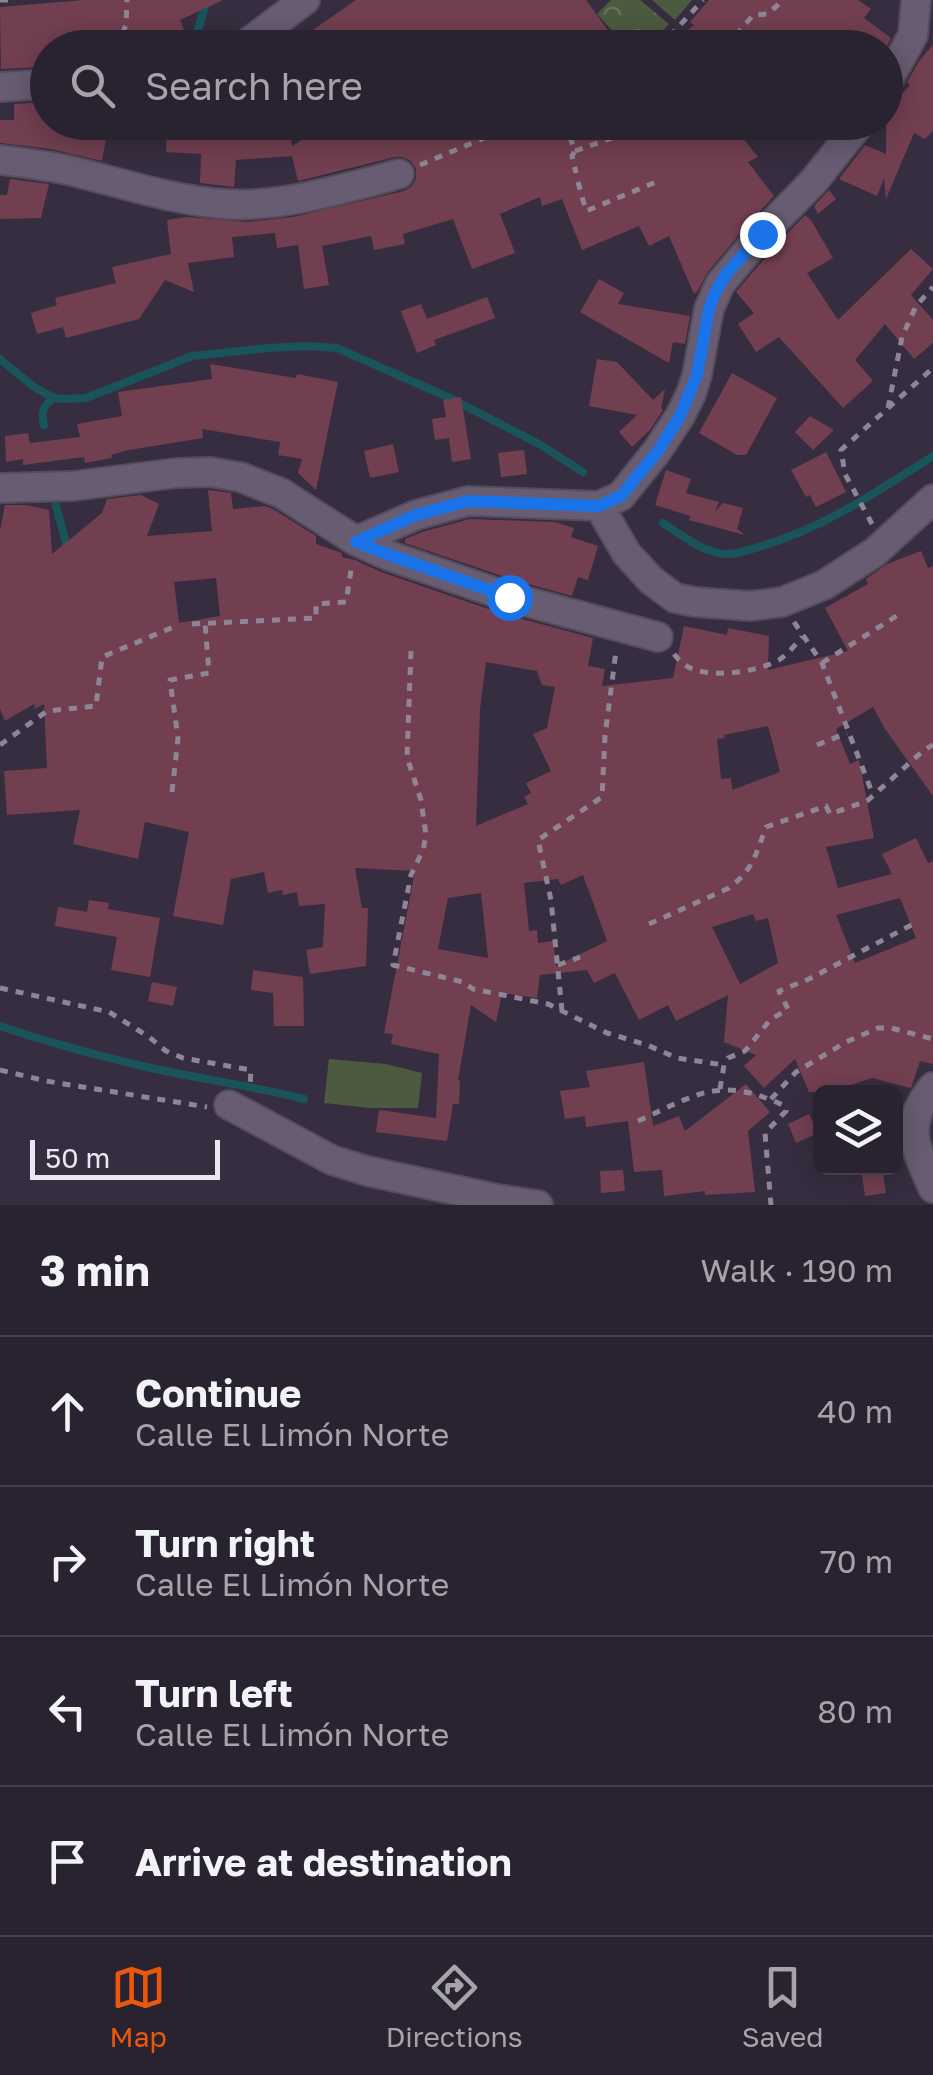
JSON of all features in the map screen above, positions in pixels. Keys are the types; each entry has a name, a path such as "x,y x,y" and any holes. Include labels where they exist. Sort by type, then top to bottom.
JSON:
{"street":[{"path":"265,30 305,0"},
{"path":"903,53 913,35 916,0"},
{"path":"0,87 30,85"},
{"path":"356,542 416,515 468,501 599,506 625,493 680,416 697,375 709,309 720,284 846,140"},
{"path":"0,160 72,171 156,193 225,204 258,204 339,190 399,174"},
{"path":"0,488 72,486 176,473 210,472 240,477 281,492 356,542 387,554 509,597 658,638"},
{"path":"599,506 627,554 675,598 750,606 782,602 824,585 875,552 933,499"},
{"path":"933,1087 913,1132 933,1188"},
{"path":"230,1105 332,1160 538,1205"}],"path":[{"path":"0,0 12,0"},
{"path":"124,30 127,0"},
{"path":"676,30 703,0"},
{"path":"740,30 752,15 768,14 783,0"},
{"path":"399,174 479,140"},
{"path":"570,140 576,172"},
{"path":"574,151 606,140"},
{"path":"578,182 586,211 656,182"},
{"path":"888,410 902,337 916,306 933,287"},
{"path":"868,519 845,474 841,450 933,368"},
{"path":"192,624 316,618 316,604 346,602 356,542"},
{"path":"782,602 822,663 874,795"},
{"path":"822,663 898,615"},
{"path":"172,792 178,738 170,680 209,673 206,623"},
{"path":"0,745 47,711 96,706 102,657 176,626"},
{"path":"562,1011 551,900 538,840 602,797 619,627"},
{"path":"658,638 686,666 722,674 777,661 802,637"},
{"path":"410,650 407,756 421,800 426,835 411,875 393,966 462,982 473,989 548,1004 607,1033 677,1058 724,1065"},
{"path":"817,745 848,733"},
{"path":"649,924 740,880 754,862 766,827 826,806 830,814 867,801 933,745"},
{"path":"720,1089 728,1058 750,1046 770,1020 788,1008 779,991 917,922"},
{"path":"558,966 580,956"},
{"path":"0,988 109,1012 166,1051 252,1070 251,1081"},
{"path":"770,1099 796,1072 878,1028 933,1039"},
{"path":"217,1074 218,1065"},
{"path":"0,1070 46,1082 198,1106 230,1105"},
{"path":"638,1121 701,1093 720,1089 741,1090 785,1106 786,1110 766,1133 771,1205"}],"green space":[{"path":"611,0 640,0 669,24 663,30 612,30 597,14"},
{"path":"652,0 692,0 675,20"},
{"path":"329,1059 386,1064 422,1073 418,1108 324,1103"}],"building":[{"path":"84,0 223,0 180,20 184,30 30,30 30,68 1,69 0,7"},
{"path":"356,0 586,0 608,30 313,30"},
{"path":"709,0 858,0 871,9 864,18 880,30 688,30 694,25 690,22"},
{"path":"933,45 933,131 925,139 914,133 886,199 884,178 877,196 839,179 865,145 886,154 886,140 903,140 903,93 919,61"},
{"path":"30,103 30,140 106,140 102,161 0,143 0,120 14,120 14,104"},
{"path":"166,140 291,140 292,146 302,140 744,140 758,157 748,162 774,196 707,273 694,294 669,236 649,246 639,226 582,250 562,199 542,206 540,197 500,214 515,253 472,269 453,219 403,234 405,244 374,250 371,236 322,246 329,285 304,289 298,245 277,248 275,233 232,237 234,257 188,263 194,292 165,280 139,319 66,338 63,327 37,334 31,313 57,305 55,298 116,283 112,267 171,254 167,220 187,217 248,222 293,217 404,191 416,178 411,161 395,157 298,181 292,156 236,160 234,187 200,183 201,154 166,152"},
{"path":"10,179 49,184 41,218 0,219 0,195 7,195"},
{"path":"829,190 836,199 818,214 814,206"},
{"path":"805,215 833,258 807,273 838,320 911,249 933,269 911,295 933,320 933,343 914,359 885,324 855,360 873,381 843,408 779,337 756,352 738,324 754,313 736,292"},
{"path":"599,279 624,293 618,304 690,316 685,344 673,342 669,363 580,312"},
{"path":"487,297 495,318 434,340 436,345 417,353 401,311 421,304 427,319"},
{"path":"597,359 617,362 653,400 665,389 663,410 632,447 619,432 637,415 589,406"},
{"path":"210,364 338,382 316,490 298,473 302,459 278,455 280,442 202,429 203,438 129,450 85,463 84,457 23,465 23,459 6,462 5,436 28,433 30,443 80,437 77,424 122,416 118,392 212,379"},
{"path":"732,373 777,398 746,455 737,455 699,433"},
{"path":"461,397 471,459 452,462 449,438 435,440 432,419 446,417 443,400"},
{"path":"810,416 834,430 813,450 795,432"},
{"path":"393,444 399,472 370,478 364,451"},
{"path":"524,450 527,474 501,477 498,453"},
{"path":"826,452 846,492 816,507 791,470"},
{"path":"666,470 691,479 686,493 719,502 715,511 723,503 743,508 737,529 745,535 689,520 690,516 655,505"},
{"path":"208,490 231,493 233,509 273,509 316,536 316,544 342,553 342,557 503,614 593,638 588,666 605,669 602,686 673,678 684,626 727,635 728,628 769,636 768,670 848,651 825,608 868,584 866,579 887,564 921,551 928,568 933,566 933,796 873,707 836,729 850,764 859,760 874,838 826,847 838,888 892,874 882,854 916,838 928,863 933,861 933,1064 920,1061 911,1088 872,1078 851,1085 813,1085 813,1092 809,1092 795,1059 764,1088 744,1066 756,1055 724,1042 728,995 676,1021 668,1005 639,1020 615,973 594,983 587,970 540,975 537,998 502,993 496,1022 471,1005 458,1080 459,1104 453,1104 447,1141 376,1132 379,1110 436,1118 439,1054 391,1044 393,1034 384,1033 415,871 355,868 362,908 368,908 366,966 310,974 306,950 323,947 325,904 299,906 297,892 268,893 264,872 231,879 223,925 173,916 189,832 145,822 138,859 73,844 80,810 7,815 4,771 47,768 44,704 35,709 34,704 5,721 0,709 0,531 5,505 49,510 52,554 102,513 107,499 141,495 159,504 147,536 212,531","holes":["216,578 220,616 179,623 174,582","486,662 537,671 542,685 555,687 547,728 533,734 551,771 526,783 531,793 524,797 528,804 476,826 480,709","768,726 780,772 732,790 731,778 721,779 717,739 725,738 724,735","583,875 607,941 556,966 553,941 538,943 537,930 529,931 524,883 558,879 561,885","481,893 488,958 438,949 448,898","900,898 916,938 855,963 836,915","753,914 756,921 768,918 778,963 740,984 712,927"]},
{"path":"470,519 554,522 574,528 571,537 598,546 588,580 578,577 572,596 405,543 405,539 422,532"},
{"path":"89,900 109,903 108,909 160,918 150,977 111,970 117,937 55,926 58,907 87,912"},
{"path":"253,970 303,977 304,1026 274,1026 273,993 251,990"},
{"path":"152,982 177,987 173,1006 148,1001"},
{"path":"644,1062 653,1126 679,1116 685,1131 746,1084 770,1112 748,1131 755,1192 705,1195 705,1191 664,1196 662,1170 634,1172 628,1121 586,1127 585,1116 565,1119 560,1091 590,1087 586,1071"},
{"path":"809,1114 813,1135 796,1143 788,1124"},
{"path":"623,1170 625,1191 601,1193 600,1171"},
{"path":"862,1175 883,1175 886,1193 865,1196"}],"waterway":[{"path":"198,30 207,0"},
{"path":"0,359 34,387 64,399 86,398 192,356 269,348 337,348 452,399 539,444 583,472"},
{"path":"44,425 44,409 54,398"},
{"path":"663,523 708,550 739,553 829,518 933,456"},
{"path":"56,506 68,550"},
{"path":"0,1026 132,1063 304,1099"}],"route":[{"path":"509,597 356,542 416,515 468,501 599,506 621,496 658,451 680,416 697,375 715,293 726,274 762,234"}]}
